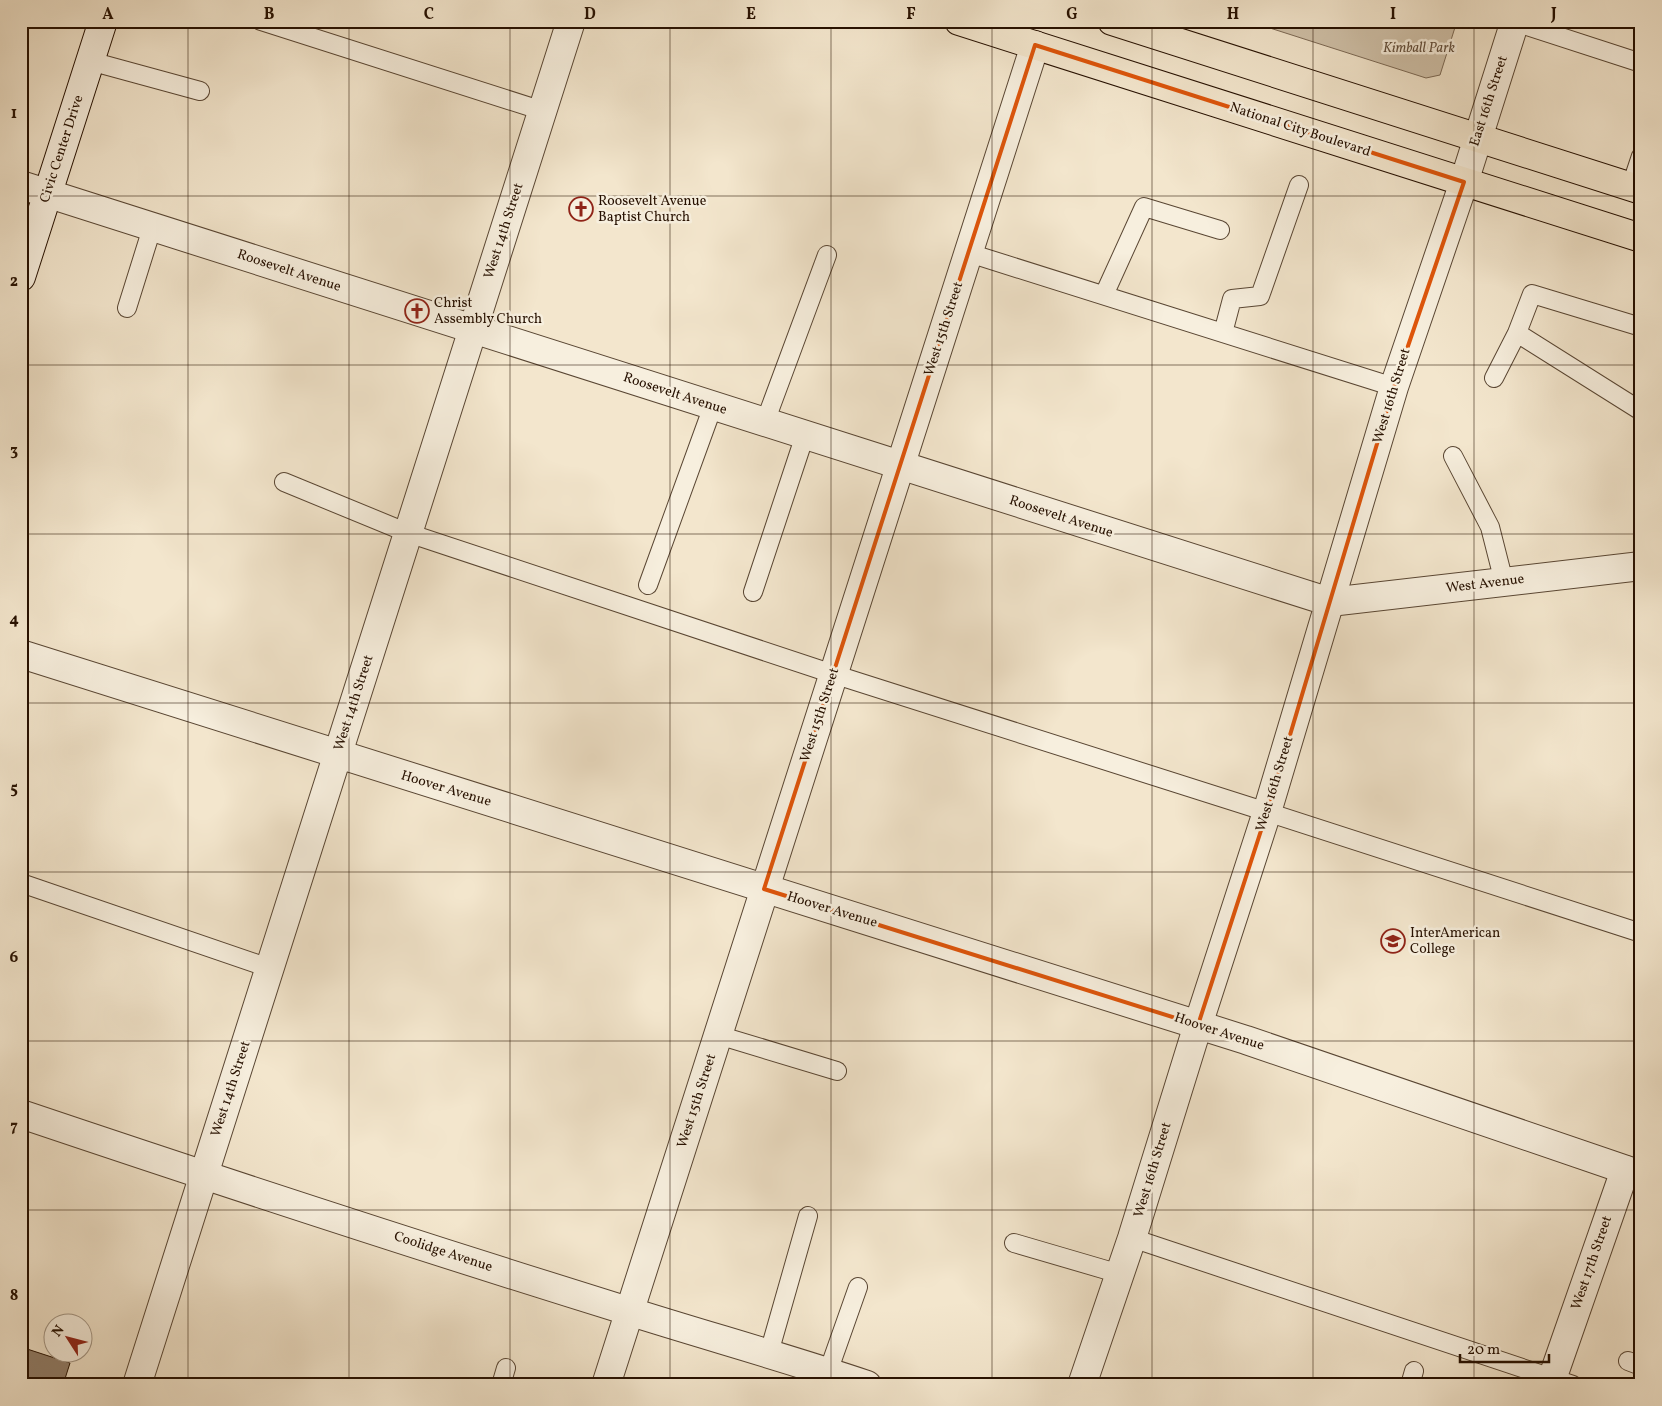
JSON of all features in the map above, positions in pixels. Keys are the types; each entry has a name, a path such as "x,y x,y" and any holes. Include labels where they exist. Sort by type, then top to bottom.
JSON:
{"main road":[{"name":"National City Boulevard","path":"959,21 1641,238"},
{"path":"1112,21 1636,188"}],"street":[{"name":"Civic Center Drive","path":"21,277 103,21"},
{"name":"West 14th Street","path":"137,1385 571,21"},
{"name":"East 16th Street","path":"1464,182 1515,22"},
{"name":"West 15th Street","path":"606,1385 1035,45"},
{"name":"West 16th Street","path":"1082,1385 1132,1238 1267,812 1394,387 1464,182"},
{"name":"Roosevelt Avenue","path":"21,185 1330,602"},
{"name":"West Avenue","path":"1330,602 1641,566"},
{"name":"Hoover Avenue","path":"21,654 1198,1025 1633,1172"},
{"name":"Coolidge Avenue","path":"21,1114 203,1176 629,1312 769,1353 866,1385"},
{"name":"West 17th Street","path":"1558,1383 1633,1172"}],"lane":[{"path":"261,21 542,112"},
{"path":"1515,22 1641,62"},
{"path":"90,61 200,91"},
{"path":"1636,188 1641,156"},
{"path":"1224,333 1232,300 1260,296 1299,185"},
{"path":"1104,295 1144,207 1220,230"},
{"path":"127,308 152,228"},
{"path":"969,253 1394,387"},
{"path":"765,422 827,255"},
{"path":"1494,378 1532,294 1641,327"},
{"path":"1516,333 1641,411"},
{"path":"648,585 713,406"},
{"path":"753,592 805,435"},
{"path":"1453,456 1490,527 1504,582"},
{"path":"284,482 408,533 833,674 1641,933"},
{"path":"21,883 270,968"},
{"path":"718,1035 837,1071"},
{"path":"769,1353 808,1216"},
{"path":"1132,1238 1558,1383"},
{"path":"1014,1243 1120,1274"},
{"path":"828,1372 858,1288"}],"highlighted area":[{"path":"1035,45 1464,182 1394,387 1267,812 1198,1025 764,889"}],"green space":[{"name":"Kimball Park","path":"1248,21 1457,21 1440,75 1426,78"}],"building":[{"path":"21,1347 42,1354 42,1364 70,1364 63,1385 21,1385"}],"place":[{"name":"Roosevelt Avenue Baptist Church","path":"581,209"},
{"name":"Christ Assembly Church","path":"417,311"},
{"name":"InterAmerican College","path":"1393,941"}]}
